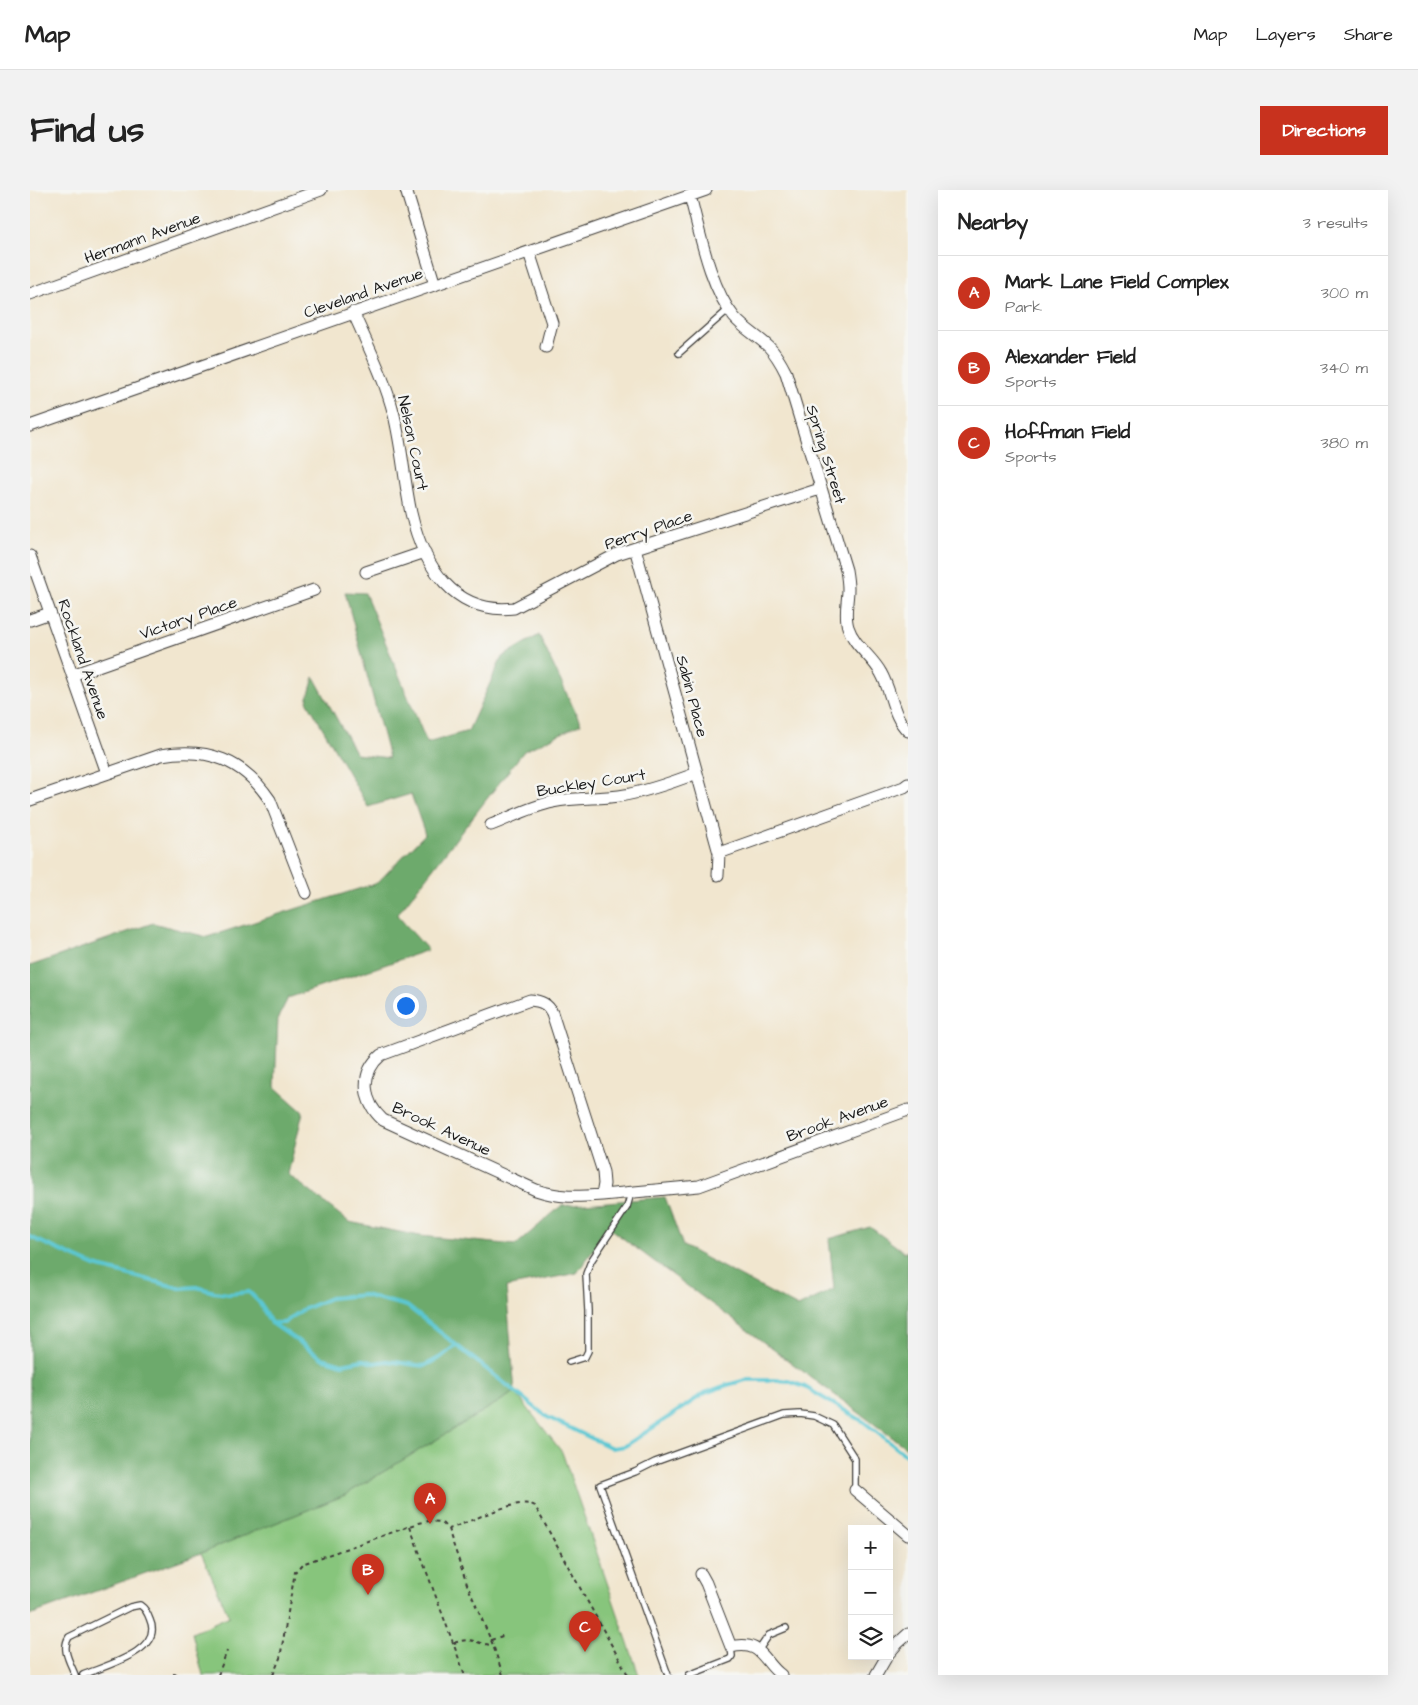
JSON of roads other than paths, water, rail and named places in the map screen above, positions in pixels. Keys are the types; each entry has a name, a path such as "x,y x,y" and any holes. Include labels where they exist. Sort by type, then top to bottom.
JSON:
{"street":[{"name":"Hermann Avenue","path":"30,294 321,190"},
{"path":"406,190 434,285"},
{"name":"Cleveland Avenue","path":"30,426 706,190"},
{"name":"Spring Street","path":"690,196 715,286 729,309 748,331 769,347 779,359 786,372 846,570 848,586 847,626 858,646 868,655 880,671 888,686 896,717 908,731"},
{"path":"529,252 552,323 546,347"},
{"name":"Nelson Court","path":"353,312 384,384 393,413 400,442 411,513 418,537 441,579"},
{"name":"Perry Place","path":"441,579 461,598 472,604 486,608 514,608 617,554 820,489"},
{"name":"Sabin Place","path":"635,548 719,853"},
{"path":"366,572 425,552"},
{"name":"Rockland Avenue","path":"30,556 107,773"},
{"name":"Victory Place","path":"72,675 314,590"},
{"path":"30,620 50,614"},
{"path":"30,800 161,755 178,752 210,754 238,767 262,788 270,800 306,893"},
{"name":"Buckley Court","path":"491,825 550,802 617,796 645,791 697,773"},
{"path":"718,874 719,853 908,784"},
{"name":"Brook Avenue","path":"602,1195 604,1184 603,1172 552,1013 545,1004 538,1000 530,1000 386,1053 373,1062 368,1070 366,1080 368,1101 383,1120 552,1196 602,1195 699,1186 908,1110"},
{"path":"855,1490 908,1535"},
{"path":"701,1574 730,1648 744,1646 758,1651 768,1660 772,1669 780,1675"},
{"path":"893,1648 908,1634"},
{"path":"876,1675 885,1660"}],"lane":[{"path":"679,353 729,309"},
{"path":"569,1362 585,1356 588,1351 586,1274 592,1261 627,1207 631,1193"},
{"path":"668,1675 600,1485 635,1472 655,1462 784,1415 800,1414 814,1416 832,1425 855,1459 855,1490"},
{"path":"75,1675 65,1650 65,1643 70,1637 130,1607 140,1605 145,1608 153,1626 153,1634 150,1641 143,1648 132,1654 83,1675"},
{"path":"758,1651 769,1635 786,1628"},
{"path":"689,1675 730,1659 732,1656 730,1648"}],"waterway":[{"path":"30,1237 95,1266 180,1288 197,1287 229,1294 249,1292 259,1302 271,1323 284,1323 302,1310 330,1298 364,1295 407,1306 547,1417 612,1448 625,1446 705,1393 746,1380 775,1380 788,1381 805,1387 864,1422 908,1457"},
{"path":"272,1323 322,1358 342,1364 363,1360 374,1363 387,1361 424,1366 441,1357 456,1345"}],"place":[{"name":"Mark Lane Field Complex","path":"430,1524"},
{"name":"Alexander Field","path":"368,1595"},
{"name":"Hoffman Field","path":"585,1652"}]}
